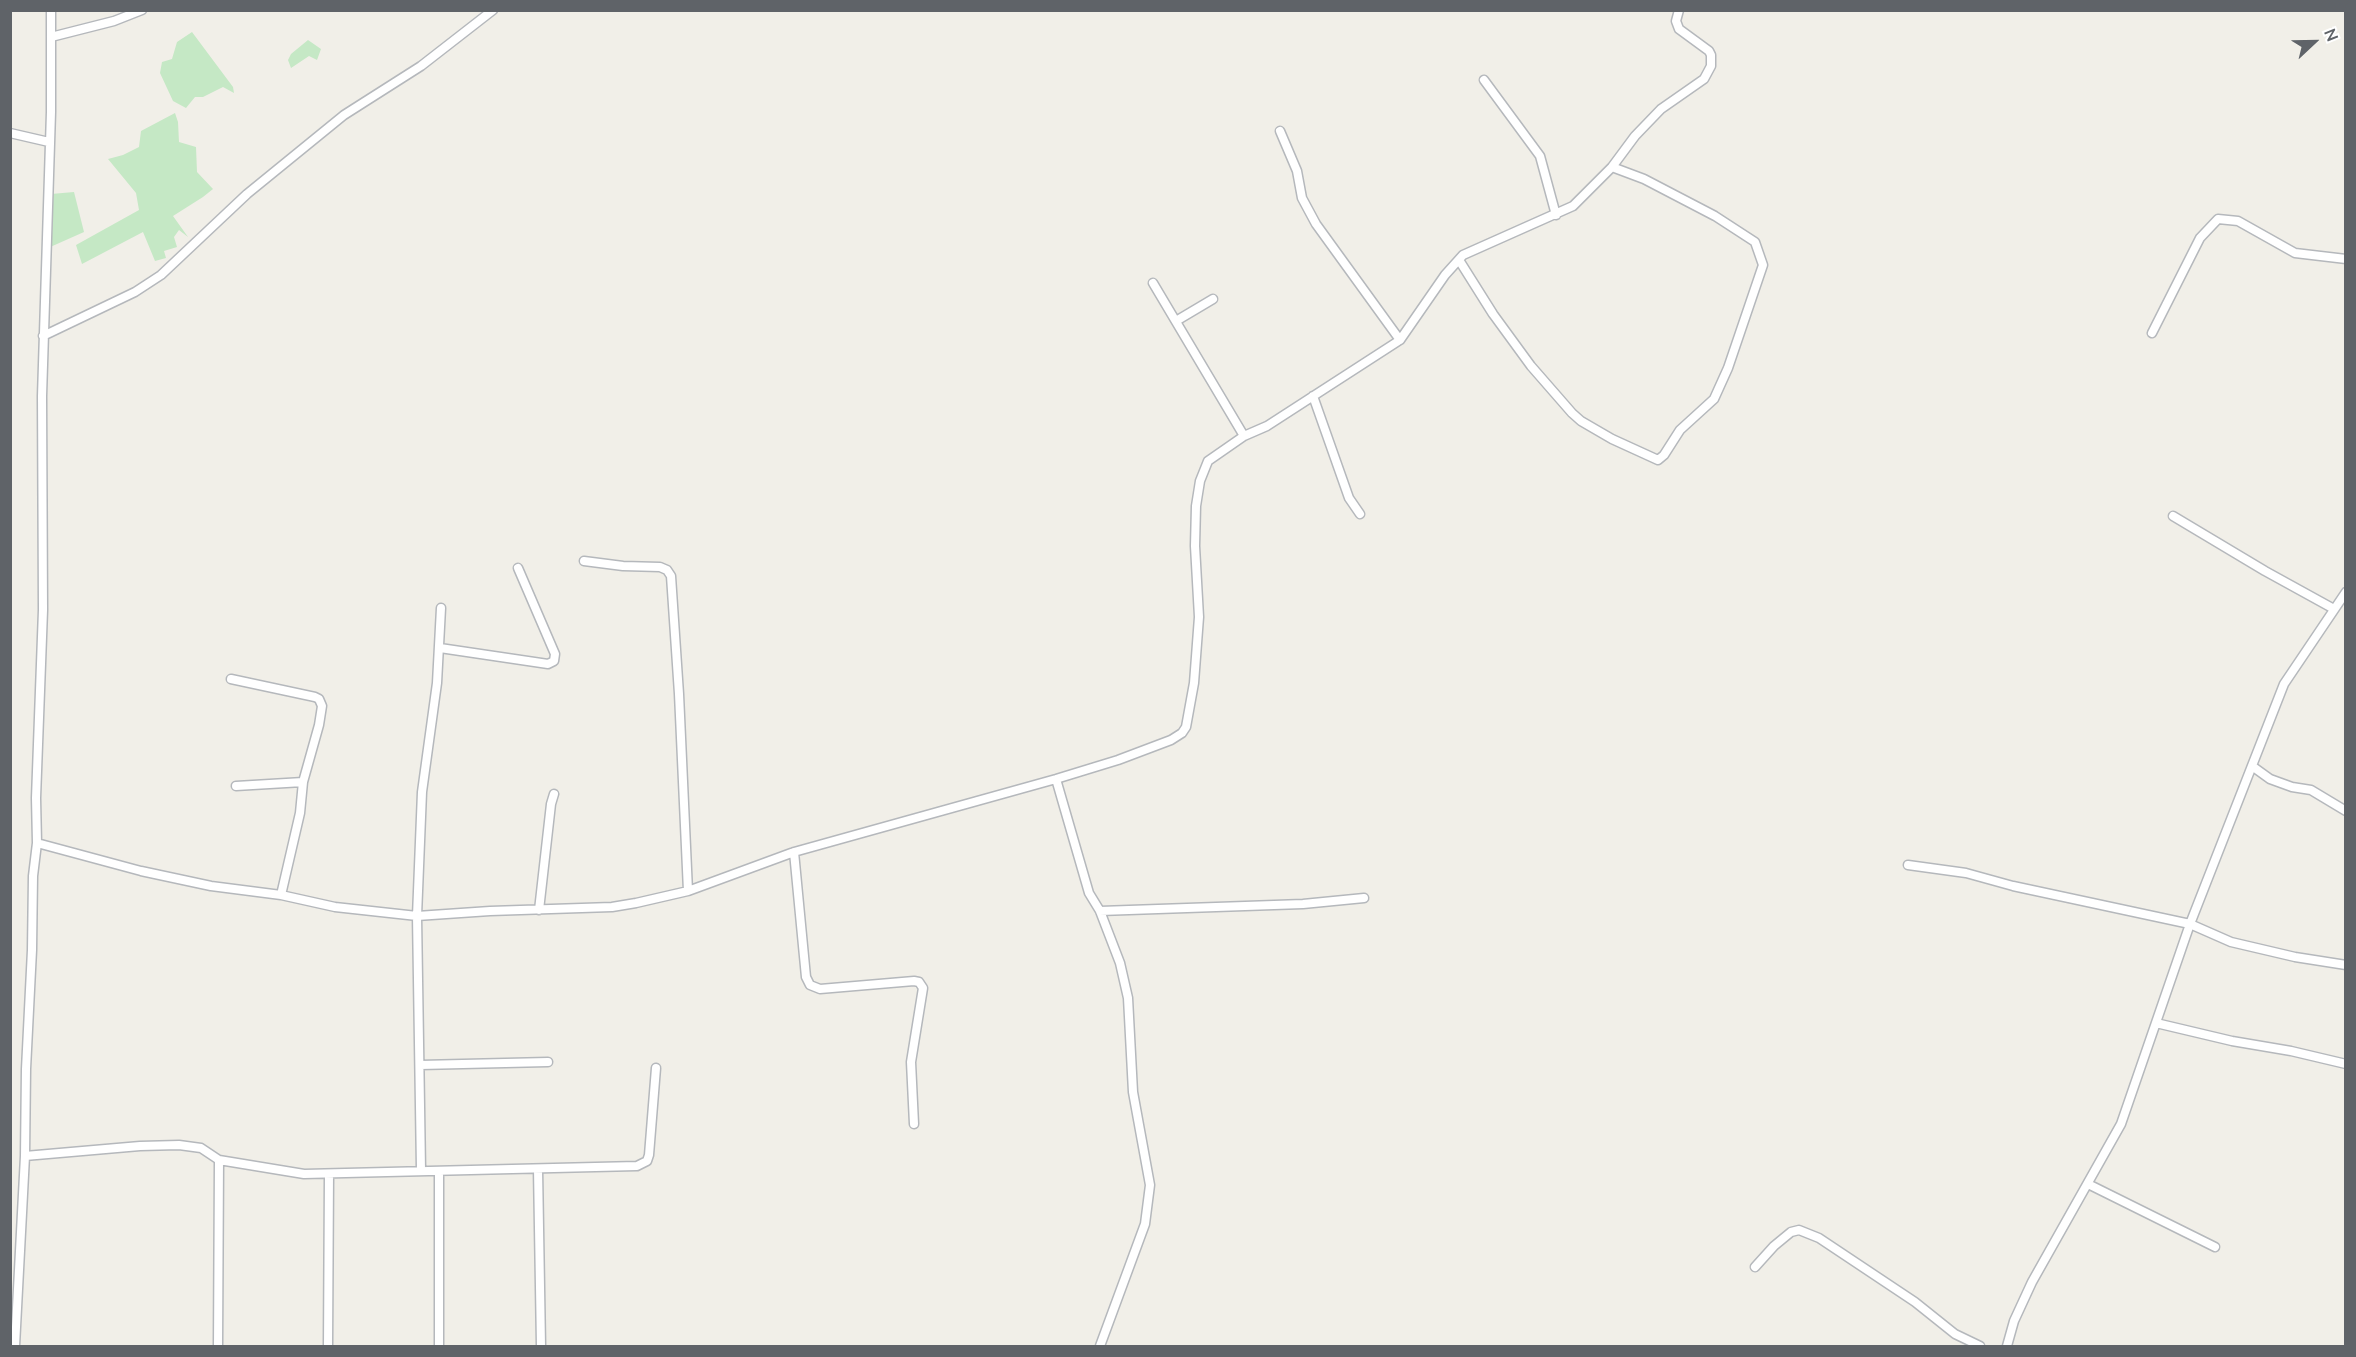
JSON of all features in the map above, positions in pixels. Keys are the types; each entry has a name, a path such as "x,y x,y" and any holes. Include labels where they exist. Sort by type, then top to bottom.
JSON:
{"street":[{"path":"15,1347 25,1156 33,876 37,843 36,798 42,610 43,336 50,142 51,10"},
{"path":"51,37 114,21 142,10"},
{"path":"43,336 135,292 161,275 247,194 338,120 422,66 492,10"},
{"path":"37,843 211,886 281,895 335,907 417,916 490,910 612,907 688,891 794,852 1056,779 1118,760 1171,740 1182,733 1186,727 1194,683 1199,617 1195,546 1196,506 1200,481 1208,461 1244,436 1267,426 1401,340 1445,275 1462,255 1573,206 1612,167 1635,136 1661,109 1704,79 1709,70 1711,60 1709,51 1677,26 1679,10"},
{"path":"1484,80 1540,156 1556,214"},
{"path":"1280,131 1297,171 1302,198 1316,224 1401,340"},
{"path":"10,133 50,142"},
{"path":"1459,260 1493,314 1531,366 1572,413 1581,421 1612,439 1658,460 1664,455 1680,430 1714,399 1728,368 1763,265 1755,242 1715,216 1644,179 1612,167"},
{"path":"2152,333 2200,238 2218,219 2238,221 2295,252 2346,259"},
{"path":"1153,283 1244,436"},
{"path":"1176,321 1214,299"},
{"path":"1313,396 1349,498 1360,514"},
{"path":"2173,516 2334,609"},
{"path":"585,561 623,566 660,567 667,570 671,576 688,891"},
{"path":"440,648 549,664 554,661 555,654 518,568"},
{"path":"2007,1347 2014,1321 2032,1282 2121,1124 2190,924 2284,684 2346,592"},
{"path":"421,1170 417,916 422,792 438,683 441,608"},
{"path":"231,679 319,699 322,709 303,782 300,813 281,895"},
{"path":"2252,766 2270,779 2292,787 2311,790 2346,811"},
{"path":"1056,779 1089,893 1100,911 1120,963 1128,998 1133,1092 1150,1185 1145,1224 1100,1347"},
{"path":"236,786 303,782"},
{"path":"539,910 554,794"},
{"path":"794,852 806,978 810,985 820,989 914,981 919,982 923,988 911,1062 914,1124"},
{"path":"1908,865 1966,873 2013,886 2190,924 2231,942 2295,957 2346,965"},
{"path":"1100,911 1303,904 1364,898"},
{"path":"2156,1023 2197,1034 2291,1051 2346,1064"},
{"path":"420,1065 548,1062"},
{"path":"25,1156 179,1145 201,1148 219,1160 304,1174 637,1166 643,1164 649,1155 656,1068"},
{"path":"218,1347 219,1160"},
{"path":"538,1169 541,1347"},
{"path":"439,1171 439,1347"},
{"path":"328,1347 329,1174"},
{"path":"2088,1184 2215,1247"},
{"path":"1755,1267 1774,1246 1791,1232 1799,1230 1819,1238 1887,1282 1955,1334 1980,1347"}],"green space":[{"path":"192,32 233,87 234,93 223,87 203,97 195,97 186,108 173,101 160,73 162,62 172,59 177,42"},
{"path":"308,40 321,49 317,60 309,56 291,68 288,60 291,54"},
{"path":"175,113 179,142 196,147 197,172 213,189 173,216 188,237 179,230 174,237 177,247 164,251 166,258 155,261 143,232 82,264 76,245 139,210 136,193 108,159 139,147 141,131"},
{"path":"74,192 84,232 48,248 51,194"}]}
